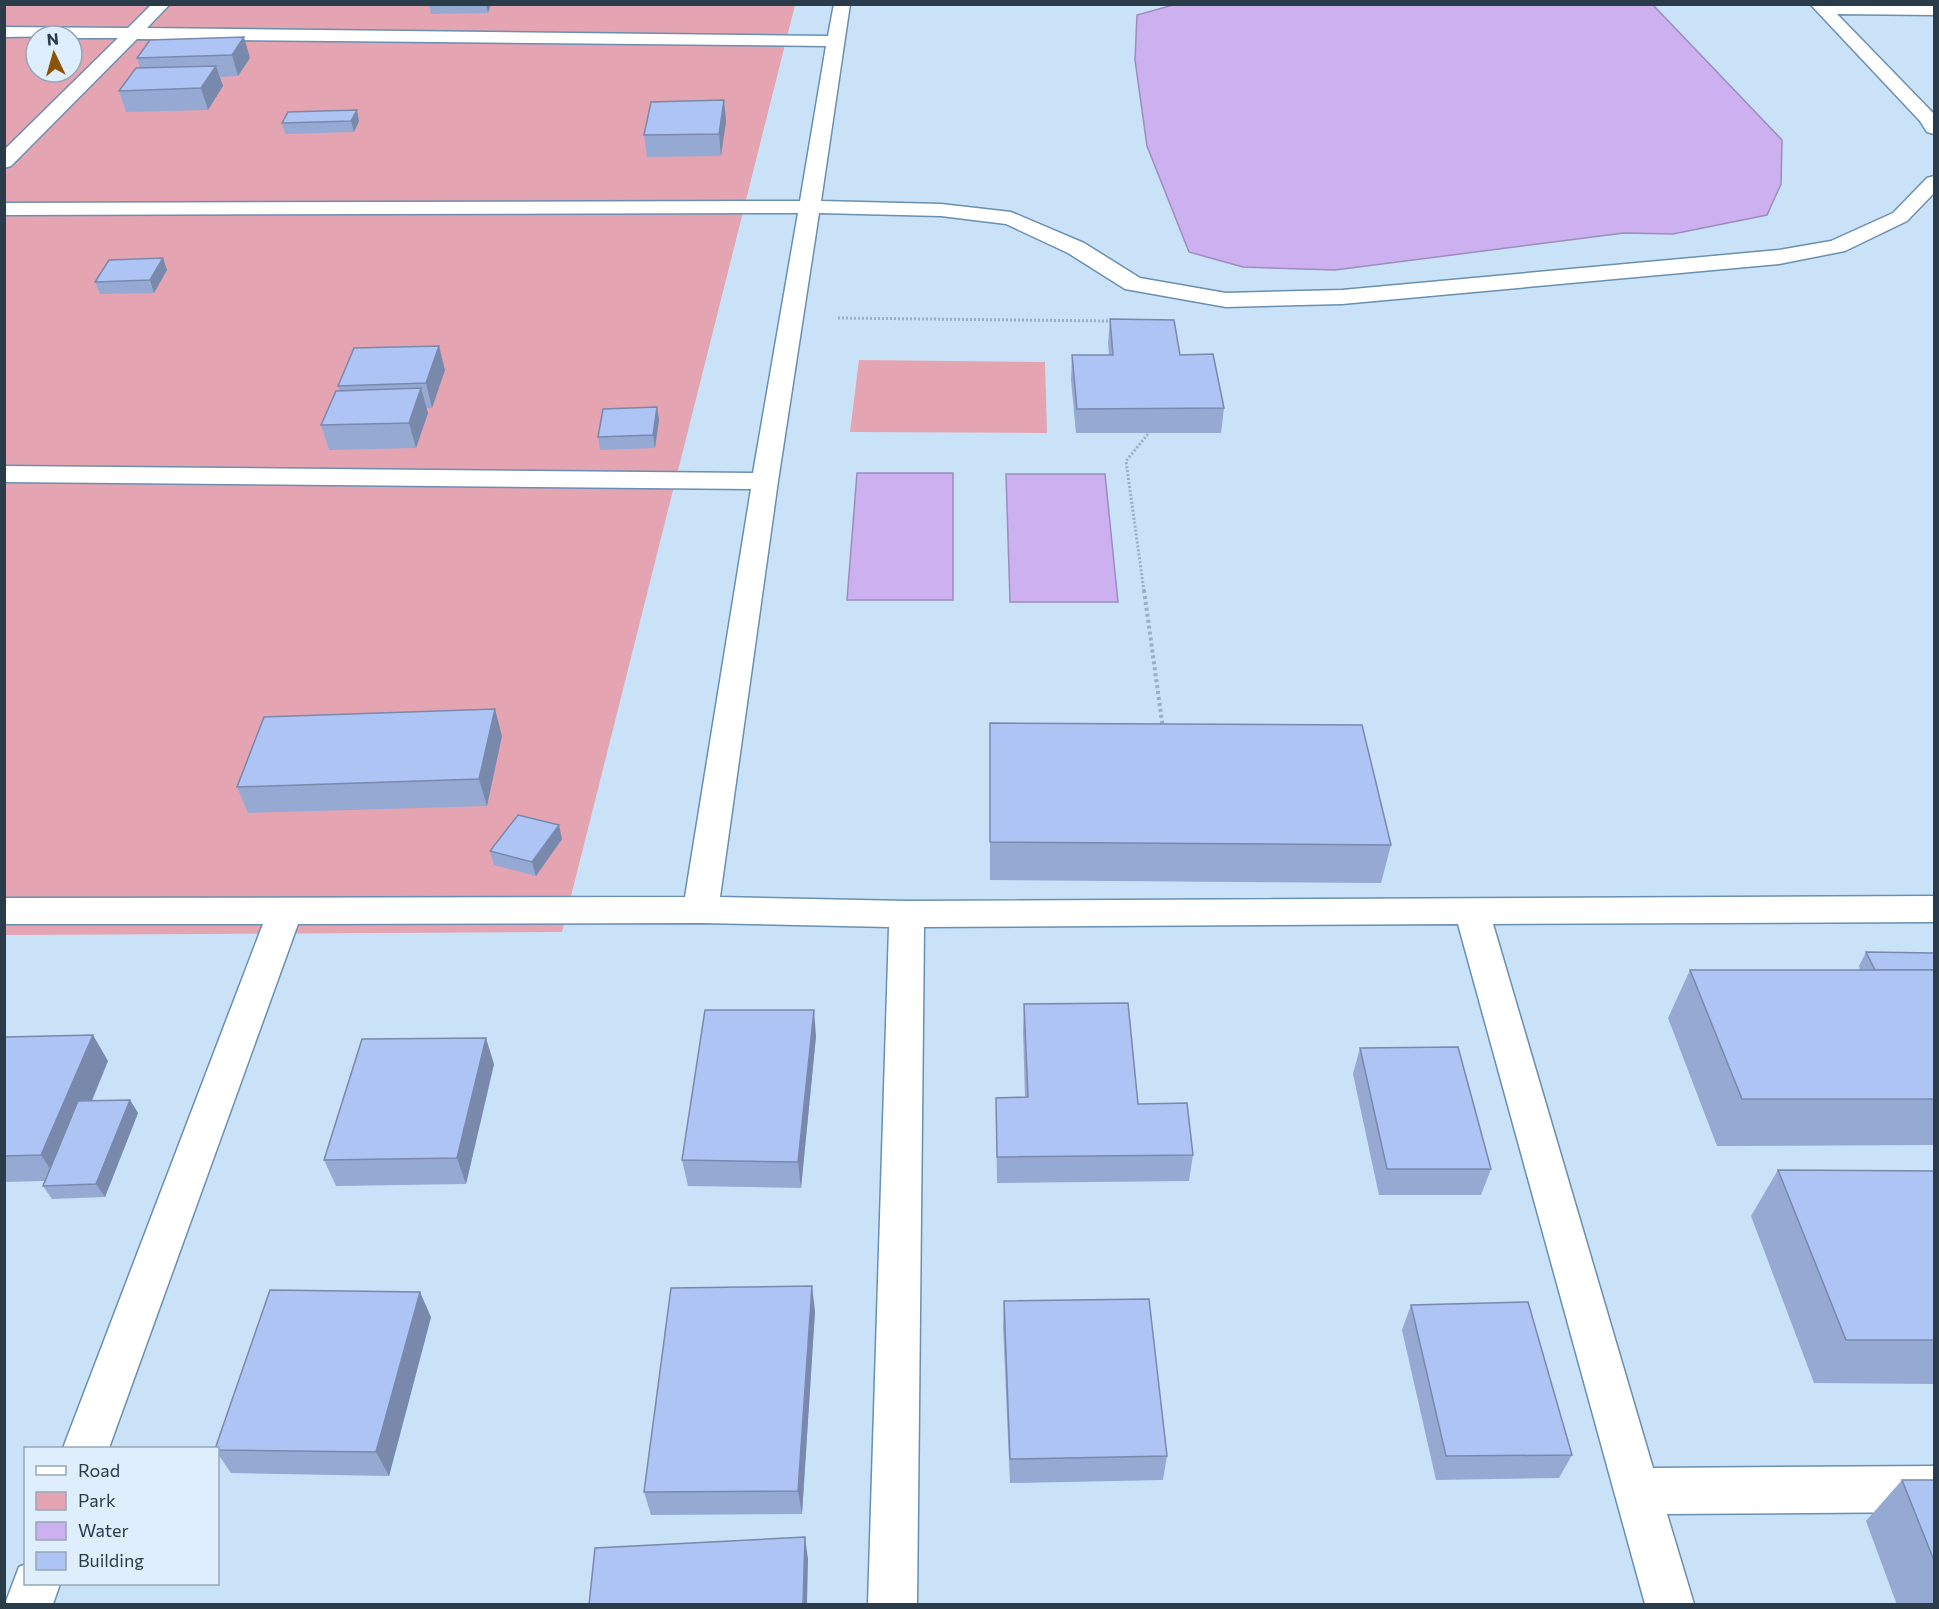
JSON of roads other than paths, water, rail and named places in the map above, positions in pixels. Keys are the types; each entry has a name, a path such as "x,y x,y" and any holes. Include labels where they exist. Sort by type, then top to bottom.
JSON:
{"street":[{"path":"4,162 162,4"},
{"path":"702,910 765,481 842,4"},
{"path":"1820,7 1935,10"},
{"path":"1820,7 1928,118 1935,128"},
{"path":"4,32 836,41"},
{"path":"4,209 810,207 940,210 1011,218 1076,248 1133,284 1226,300 1342,297 1779,257 1837,246 1900,216 1935,182"},
{"path":"4,474 765,481"},
{"path":"87,1447 286,909"},
{"path":"4,910 702,910 907,914 1935,909"},
{"path":"1472,911 1669,1605"},
{"path":"893,1605 907,914"},
{"path":"1636,1491 1935,1489"},
{"path":"28,1605 36,1585"}],"water":[{"path":"1173,5 1653,5 1782,140 1781,184 1767,215 1673,234 1624,233 1335,270 1243,267 1189,252 1147,146 1135,60 1137,15"},
{"path":"857,473 953,473 953,600 847,600"},
{"path":"1006,474 1105,474 1118,602 1010,602"}]}
